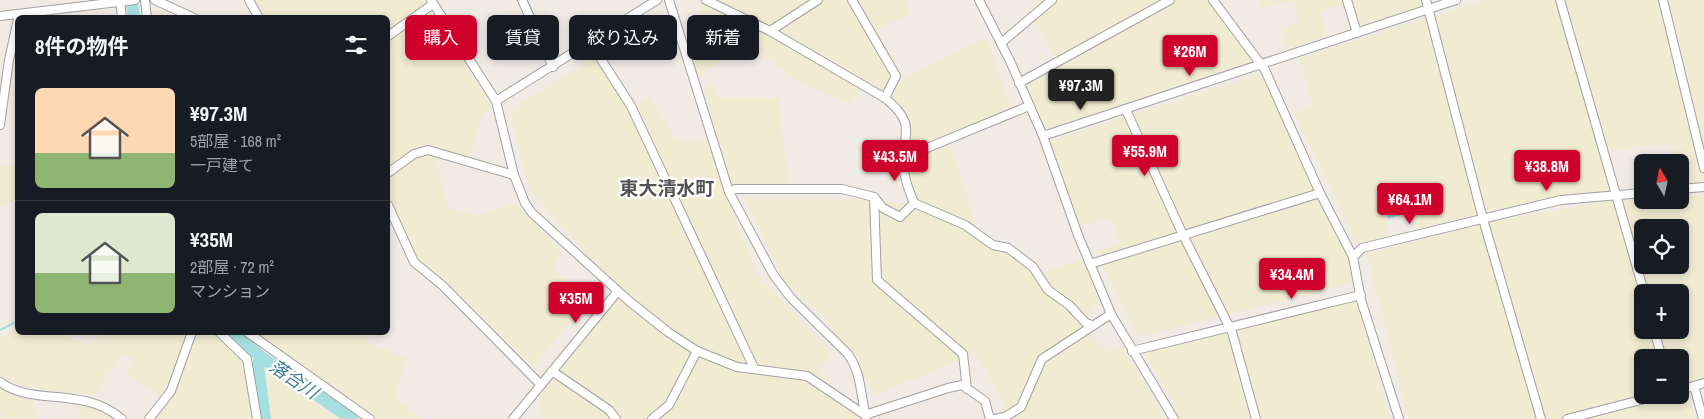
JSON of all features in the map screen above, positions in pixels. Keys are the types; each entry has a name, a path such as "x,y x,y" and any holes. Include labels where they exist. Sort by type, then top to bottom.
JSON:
{"street":[{"path":"30,15 107,2 135,0"},
{"path":"145,0 147,15"},
{"path":"155,0 188,15"},
{"path":"250,0 258,15"},
{"path":"522,0 553,67"},
{"path":"633,15 657,0"},
{"path":"669,0 729,192 773,274 791,298 839,344 855,364 859,373 866,417"},
{"path":"706,0 770,31 884,98 900,110 905,120 904,168 914,203"},
{"path":"770,31 818,0"},
{"path":"852,0 896,76 884,98"},
{"path":"979,0 1020,83 1043,136 1110,314 1174,419"},
{"path":"1001,43 1052,0"},
{"path":"1020,83 1170,0"},
{"path":"1213,0 1262,66 1320,193 1353,257 1361,295 1399,419"},
{"path":"1347,0 1357,33"},
{"path":"1426,0 1483,219 1541,419"},
{"path":"1043,136 1262,66 1456,0"},
{"path":"1560,0 1642,284"},
{"path":"1663,0 1704,168"},
{"path":"122,1 122,15"},
{"path":"390,34 432,2 496,101 514,175 525,203 532,213 618,291 668,332 697,351 736,367 754,368 812,378 866,417"},
{"path":"0,16 15,17"},
{"path":"0,125 8,60 15,30"},
{"path":"496,101 569,56"},
{"path":"602,60 631,106 754,368"},
{"path":"904,158 1029,106"},
{"path":"1126,110 1183,235 1229,326 1256,419"},
{"path":"390,172 414,154 428,150 514,175"},
{"path":"1689,188 1704,187"},
{"path":"729,192 735,189 842,189 874,197 883,208 900,217 914,203"},
{"path":"1090,264 1320,193"},
{"path":"1353,257 1362,248 1561,200 1634,194"},
{"path":"874,197 877,280 962,354 968,389"},
{"path":"914,203 965,224 993,245 1008,248 1033,267 1048,290 1069,305 1086,323 1092,325"},
{"path":"390,209 414,262 456,298 541,384"},
{"path":"512,419 618,291"},
{"path":"1132,351 1361,295"},
{"path":"866,417 948,388 962,385 985,401 992,419 1005,416 1021,407 1042,359 1110,314"},
{"path":"149,419 172,391 191,335"},
{"path":"223,335 247,359 257,419"},
{"path":"251,335 370,419"},
{"path":"652,419 669,405 697,351"},
{"path":"552,371 609,410 616,419"},
{"path":"0,382 24,391 97,403 110,409 122,419"},
{"path":"1689,387 1704,384"},
{"path":"1694,386 1703,419"},
{"path":"1571,418 1634,402"}],"shaded area":[{"path":"256,0 423,0 433,15 405,15 405,60 461,60 491,106 481,118 470,157 432,146 448,209 478,215 516,204 562,252 553,267 586,304 533,366 419,261 390,199 390,15 264,15"},
{"path":"702,0 905,0 910,14 877,29 903,77 987,38 1013,112 946,133 982,244 1025,254 1041,272 1085,259 1098,302 1079,322 1107,353 1121,345 1158,407 1161,419 990,419 1005,406 976,354 875,395 819,311 786,284 745,198 850,199 910,204 909,114 892,97 867,80 850,104 795,80 759,52 759,15 700,15"},
{"path":"1038,0 1208,0 1256,60 1040,131 1019,80 1056,57 1027,9"},
{"path":"1260,0 1421,0 1423,7 1358,27 1351,3 1321,11 1327,36 1286,49 1282,29 1299,21 1294,1 1263,7"},
{"path":"1487,0 1704,0 1704,183 1689,184 1689,154 1673,154 1670,143 1599,152 1611,191 1558,196 1418,228 1400,182 1375,192 1390,237 1357,243 1294,112 1313,106 1300,58"},
{"path":"592,60 596,60 627,109 650,97 675,139 710,141 727,197 756,273 831,353 819,371 857,411 858,419 543,419 536,377 619,291 530,190 509,110"},
{"path":"694,60 722,60 700,78"},
{"path":"1262,73 1349,251 1354,283 1139,337 1095,251 1121,243 1109,217 1077,227 1043,143"},
{"path":"712,82 716,98 778,98 789,184 731,185 704,89"},
{"path":"0,165 15,166 15,200 6,206 0,206"},
{"path":"1704,194 1704,380 1689,384 1689,349 1634,349 1634,399 1558,419 1409,419 1366,253 1481,224 1621,198 1634,197 1634,209 1689,209 1689,195"},
{"path":"1355,293 1390,419 1174,419 1174,402 1139,346"},
{"path":"15,330 15,335 64,335 91,346 99,335 182,335 185,337 169,380 159,395 127,374 134,360 121,354 96,395 43,390 0,378 0,338"},
{"path":"194,335 216,335 238,356 246,369 254,419 155,419 174,395"},
{"path":"255,335 363,335 370,344 407,358 395,396 422,419 378,419"},
{"path":"265,371 329,414 336,419 272,419"},
{"path":"0,389 34,402 36,419 2,419 3,414 0,413"},
{"path":"1689,399 1696,419 1590,419 1646,404 1689,404"},
{"path":"77,403 95,406 113,419 80,419"}],"water":[{"path":"1396,187 1405,213 1388,219 1378,193"}],"waterway":[{"path":"132,0 134,15"},
{"path":"527,0 534,15"},
{"path":"0,330 15,322"},
{"name":"落合川","path":"236,335 261,357 352,419"},
{"path":"261,357 258,365 265,419"}],"district":[{"name":"東大清水町","path":"667,188"}]}
